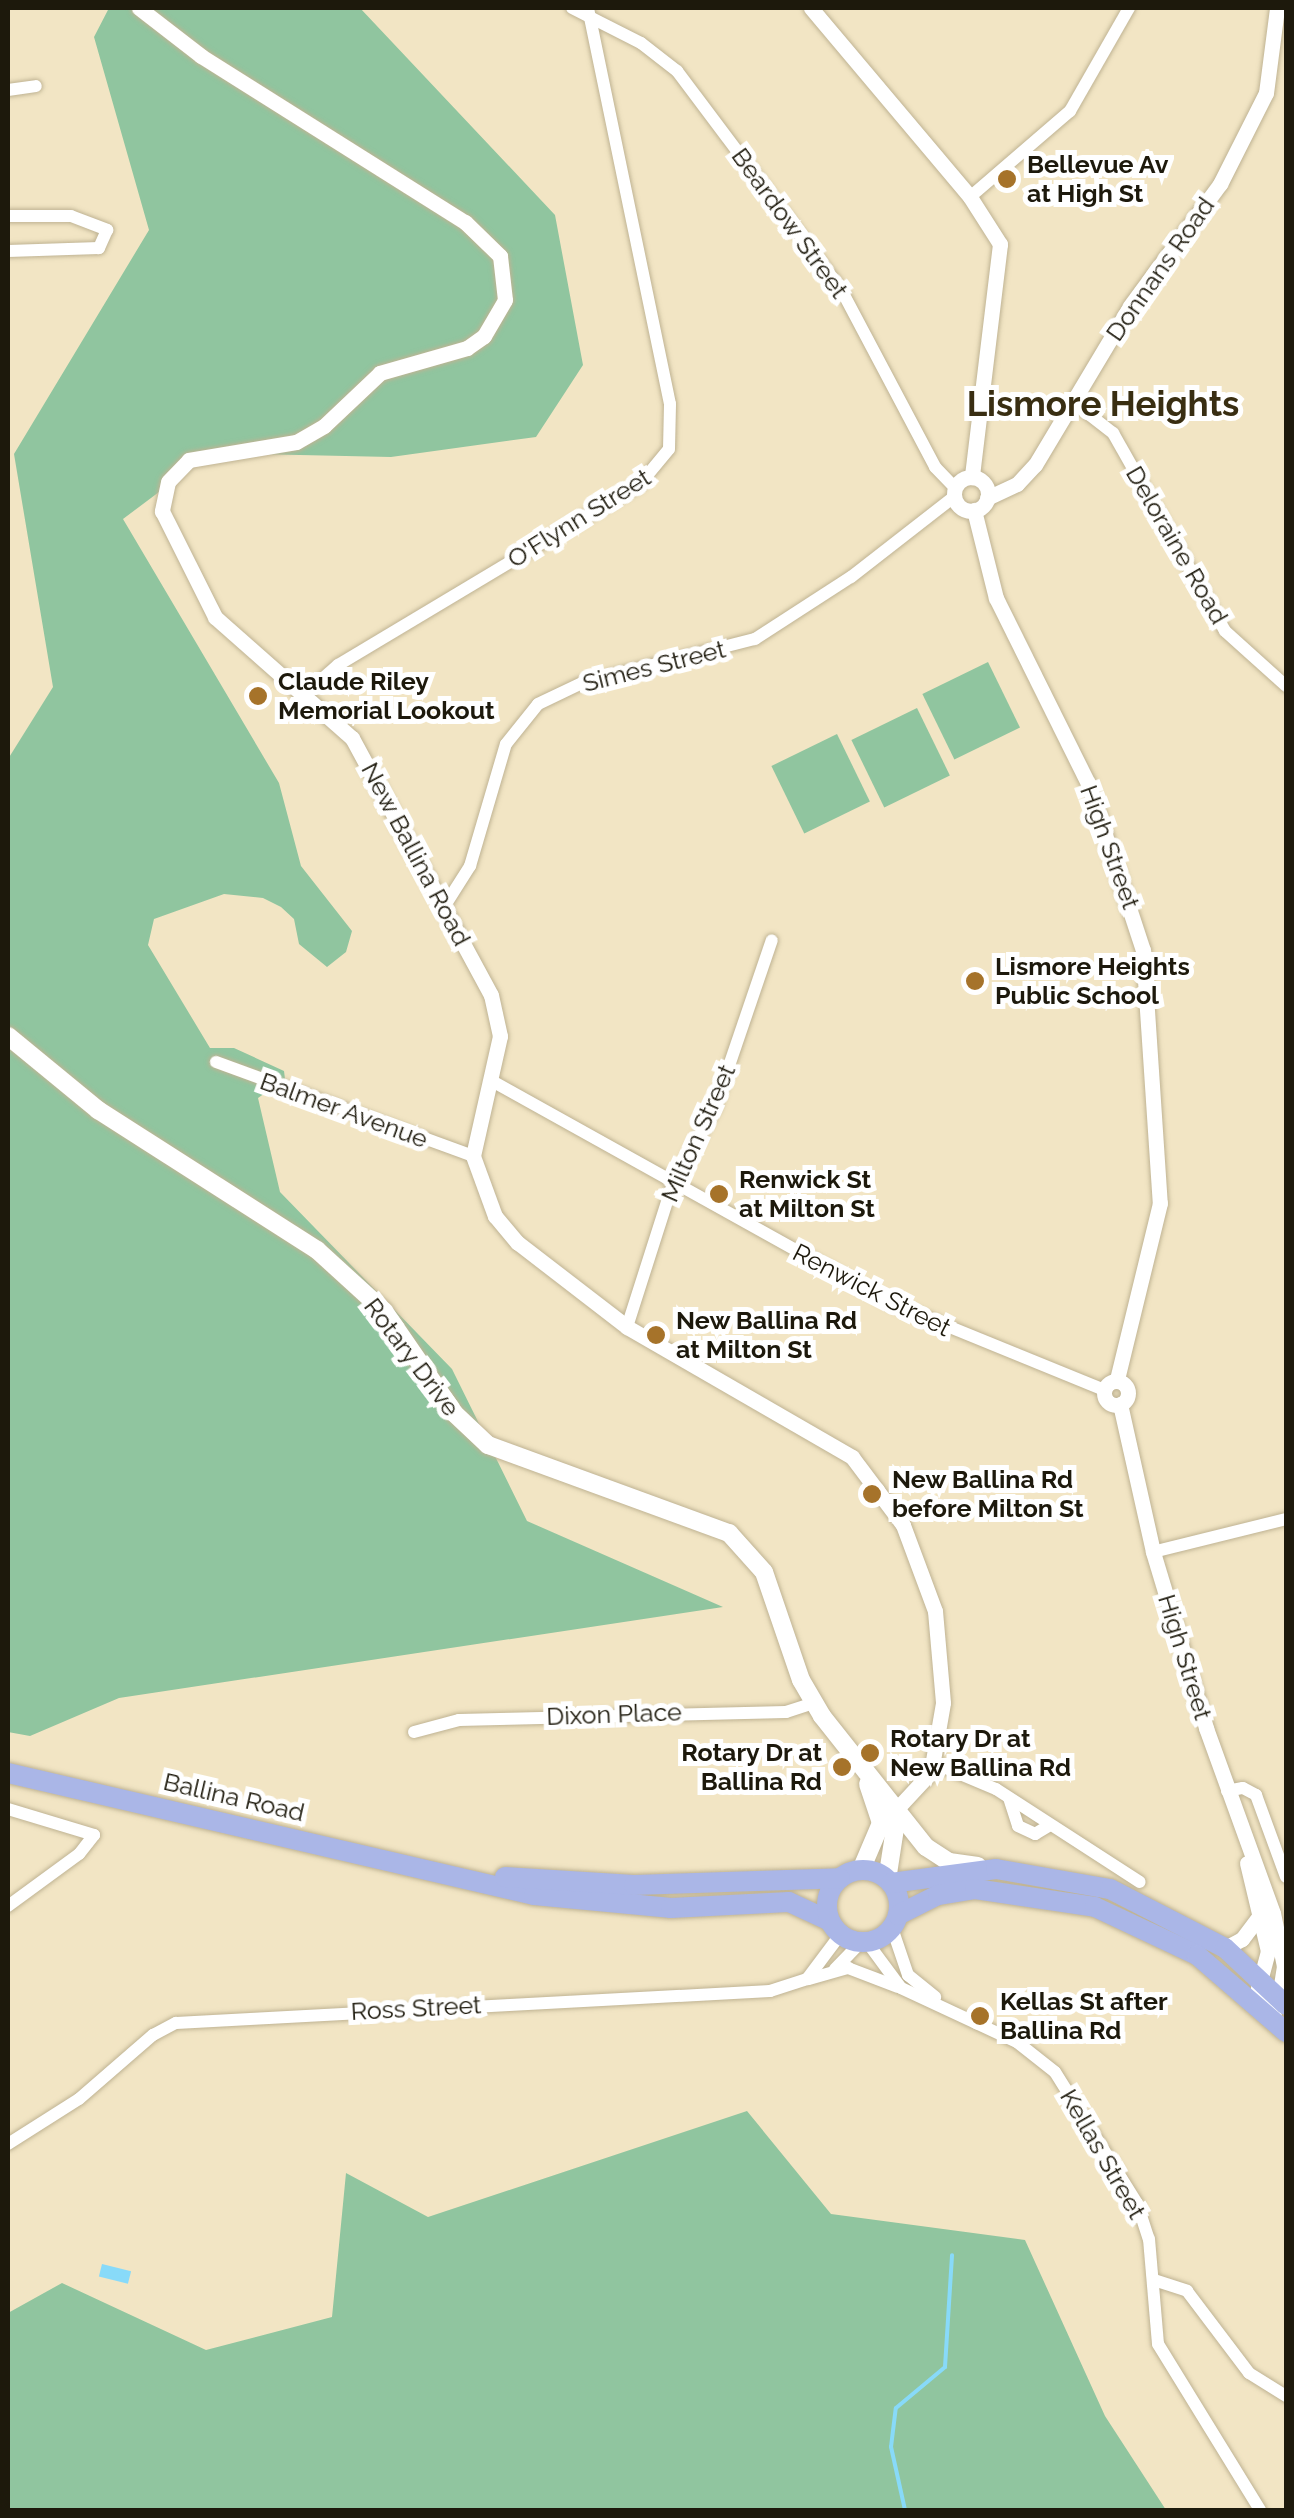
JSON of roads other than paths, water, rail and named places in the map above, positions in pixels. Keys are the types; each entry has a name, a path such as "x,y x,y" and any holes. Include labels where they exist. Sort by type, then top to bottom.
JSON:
{"main road":[{"name":"Rotary Drive","path":"8,1036 98,1110 317,1250 384,1311 454,1413 488,1445 729,1532 764,1572 814,1704 856,1761 940,1858 996,1869"},
{"name":"Rotary Drive","path":"856,1761 881,1823"},
{"name":"Ballina Road","path":"8,1773 448,1871 534,1895 610,1906 789,1902 835,1928"},
{"path":"895,1922 889,1881 898,1808"},
{"path":"861,1870 881,1823"},
{"path":"996,1869 1110,1889 1225,1948 1261,1977 1283,2014 1196,1955 1140,1924 1081,1903 975,1889 938,1895 864,1942 835,1928 828,1897 840,1878 861,1870 889,1881 996,1869"},
{"name":"Ballina Road","path":"448,1871 634,1885 840,1878"}],"street":[{"name":"New Ballina Road","path":"139,8 202,56 465,222 492,247 507,276 499,320 468,348 380,373 324,426 296,442 201,455 168,482 162,511 203,599 249,652 305,694 352,738 444,907 496,1013 500,1036 473,1156"},
{"name":"Beardow Street","path":"572,8 589,13 653,50 690,88 842,291 935,466 955,492"},
{"path":"811,8 996,232 1001,256 972,477 955,492 974,510"},
{"path":"970,196 1070,111 1128,8"},
{"name":"Donnans Road","path":"974,510 1026,476 1130,306 1213,195 1253,124 1269,78 1277,8"},
{"name":"O'Flynn Street","path":"305,694 338,666 640,484 665,458 670,404 589,13"},
{"path":"8,90 36,86"},
{"path":"8,216 71,216 107,230 99,248 8,251"},
{"name":"Deloraine Road","path":"1073,402 1113,433 1226,631 1286,686"},
{"path":"972,477 984,484 988,498"},
{"name":"Simes Street","path":"444,907 470,866 506,744 538,704 582,683 755,639 851,577 955,492"},
{"name":"High Street","path":"974,510 996,598 1106,826 1144,950 1160,1202 1110,1385 1128,1391 1120,1404 1154,1552 1241,1834"},
{"name":"Milton Street","path":"627,1327 674,1184 715,1107 772,940"},
{"name":"Balmer Avenue","path":"216,1062 473,1156"},
{"name":"Renwick Street","path":"492,1081 937,1325 1110,1385"},
{"path":"473,1156 486,1200 506,1232 627,1327 828,1440 888,1498 935,1611 943,1702 934,1763 881,1823"},
{"path":"1154,1552 1286,1519"},
{"name":"Dixon Place","path":"414,1732 458,1720 786,1712 814,1704"},
{"path":"934,1763 1009,1798 1140,1882"},
{"path":"1227,1791 1256,1795 1286,1877"},
{"path":"8,1809 94,1835 8,1906"},
{"path":"1241,1834 1268,1950 1261,1977"},
{"path":"1241,1834 1282,1948 1283,2014"},
{"path":"1225,1948 1242,1939 1260,1915"},
{"name":"Kellas Street","path":"895,1922 908,1975 966,2018"},
{"path":"807,1979 835,1928"},
{"path":"807,1979 836,1968 864,1942"},
{"name":"Kellas Street","path":"864,1942 901,1988"},
{"name":"Kellas Street","path":"836,1968 901,1988 1017,2042 1055,2072 1137,2203 1154,2280 1158,2344 1260,2510"},
{"name":"Ross Street","path":"8,2144 80,2100 153,2035 187,2020 756,1992 807,1979"},
{"path":"1154,2280 1187,2291 1248,2373 1286,2396"}],"water":[{"path":"102,2264 131,2271 128,2284 99,2277"}],"waterway":[{"path":"905,2510 891,2447 896,2408 945,2367 952,2255"}],"place":[{"name":"Bellevue Av at High St","path":"1007,179"},
{"name":"Claude Riley Memorial Lookout","path":"258,696"},
{"name":"Lismore Heights Public School","path":"975,981"},
{"name":"Renwick St at Milton St","path":"719,1194"},
{"name":"New Ballina Rd at Milton St","path":"656,1335"},
{"name":"New Ballina Rd before Milton St","path":"872,1494"},
{"name":"Rotary Dr at New Ballina Rd","path":"870,1753"},
{"name":"Rotary Dr at Ballina Rd","path":"842,1767"},
{"name":"Kellas St after Ballina Rd","path":"980,2016"}],"district":[{"name":"Lismore Heights","path":"1103,404"}]}
